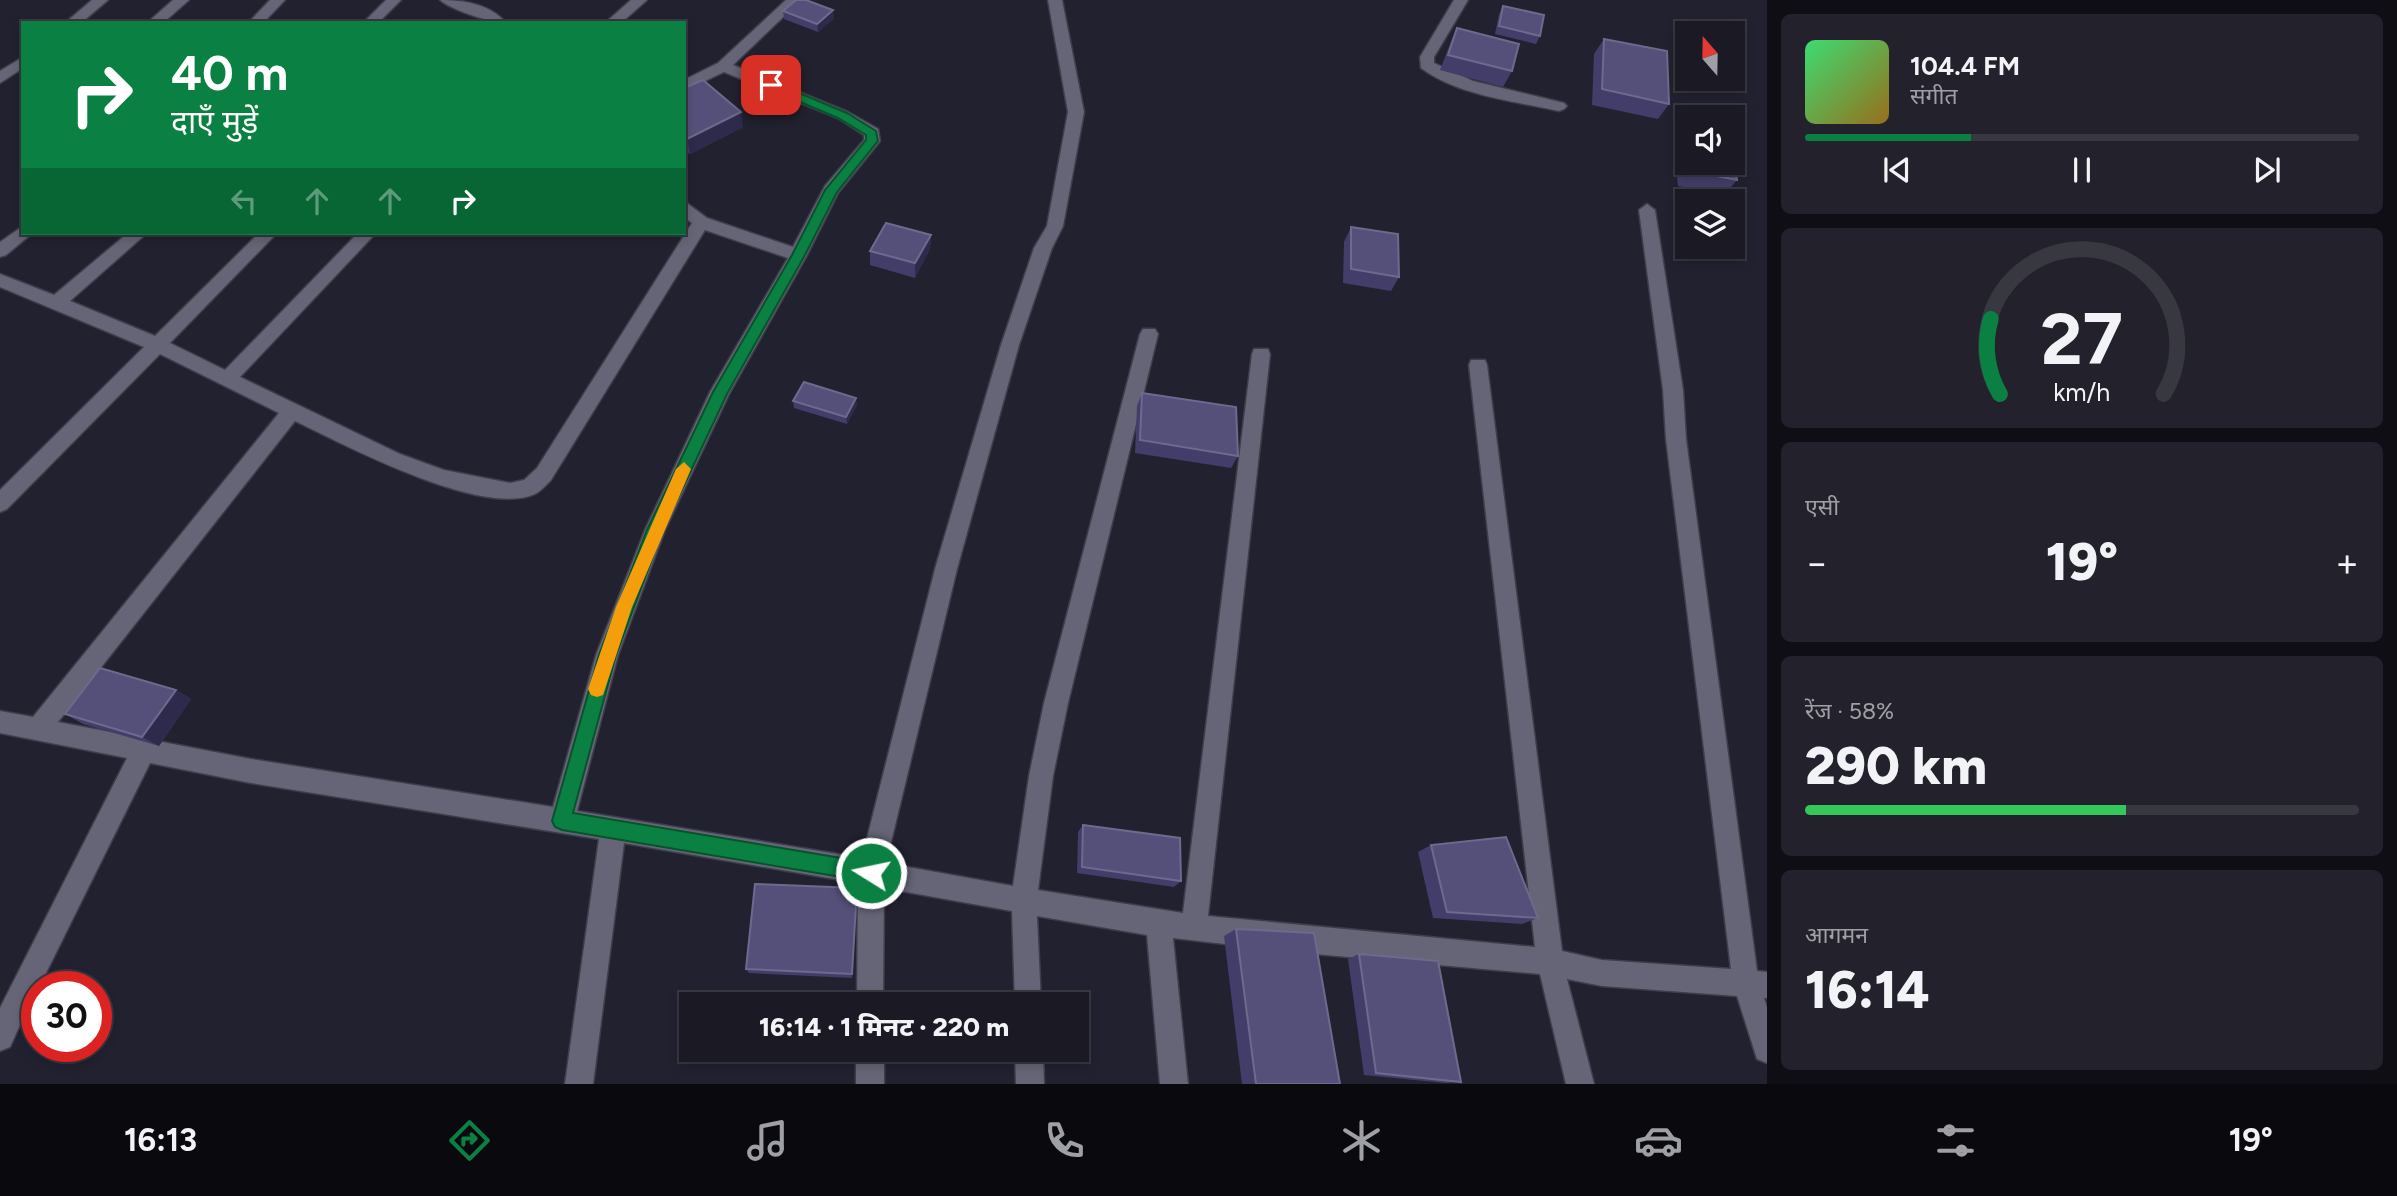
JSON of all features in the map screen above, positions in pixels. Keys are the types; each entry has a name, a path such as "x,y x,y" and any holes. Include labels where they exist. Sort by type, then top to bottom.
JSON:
{"street":[{"path":"75,21 101,0"},
{"path":"156,21 182,0"},
{"path":"257,21 278,0"},
{"path":"372,21 394,0"},
{"path":"447,0 491,17"},
{"path":"614,21 640,0"},
{"path":"686,85 723,66 794,0"},
{"path":"870,992 871,873 950,556 1010,345 1043,248 1055,226 1076,112 1055,0"},
{"path":"1461,0 1427,57 1426,65 1451,79 1559,106"},
{"path":"0,54 21,59"},
{"path":"0,78 21,62"},
{"path":"562,821 607,655 655,530 720,392 798,255 831,190 872,141 872,133 842,115 723,66"},
{"path":"686,209 701,222 798,255"},
{"path":"1647,210 1673,390 1679,466 1767,1049"},
{"path":"0,280 155,344 393,460 443,478 510,491 530,487 544,474 701,222"},
{"path":"0,251 21,234"},
{"path":"56,303 137,235"},
{"path":"0,503 155,344 267,235"},
{"path":"227,379 366,235"},
{"path":"1028,992 1024,900 1041,776 1056,703 1149,334"},
{"path":"1194,925 1261,354"},
{"path":"1478,365 1550,962 1580,1084"},
{"path":"37,730 292,411"},
{"path":"0,722 143,752 1159,923 1194,925 1306,953 1550,962 1602,973 1756,984"},
{"path":"0,1037 143,752"},
{"path":"579,1084 613,829"},
{"path":"1159,923 1174,1084"},
{"path":"870,1062 870,1084"},
{"path":"1029,1062 1030,1084"}],"building":[{"path":"796,0 806,0 833,10 817,24 783,11"},
{"path":"1503,6 1544,15 1540,36 1499,26"},
{"path":"1457,28 1519,44 1512,71 1448,55"},
{"path":"1604,39 1667,51 1669,104 1602,89"},
{"path":"703,80 741,112 687,139 686,87"},
{"path":"1711,175 1736,175 1737,180"},
{"path":"886,223 931,235 915,263 870,251"},
{"path":"1351,227 1398,234 1399,277 1351,269"},
{"path":"804,382 856,398 846,417 793,401"},
{"path":"1142,393 1236,407 1238,456 1140,440"},
{"path":"100,668 176,690 142,737 65,714"},
{"path":"1083,825 1180,838 1181,881 1082,867"},
{"path":"1506,837 1538,918 1447,912 1431,845"},
{"path":"755,884 857,888 852,974 746,969"},
{"path":"1236,929 1314,933 1340,1084 1256,1084"},
{"path":"1359,954 1438,961 1461,1082 1376,1073"}],"slow traffic":[{"path":"597,689 624,607 655,530 684,469"}],"route":[{"path":"771,85 842,115 872,133 872,141 831,190 798,255 720,392 655,530 607,655 562,821 871,873"}]}
